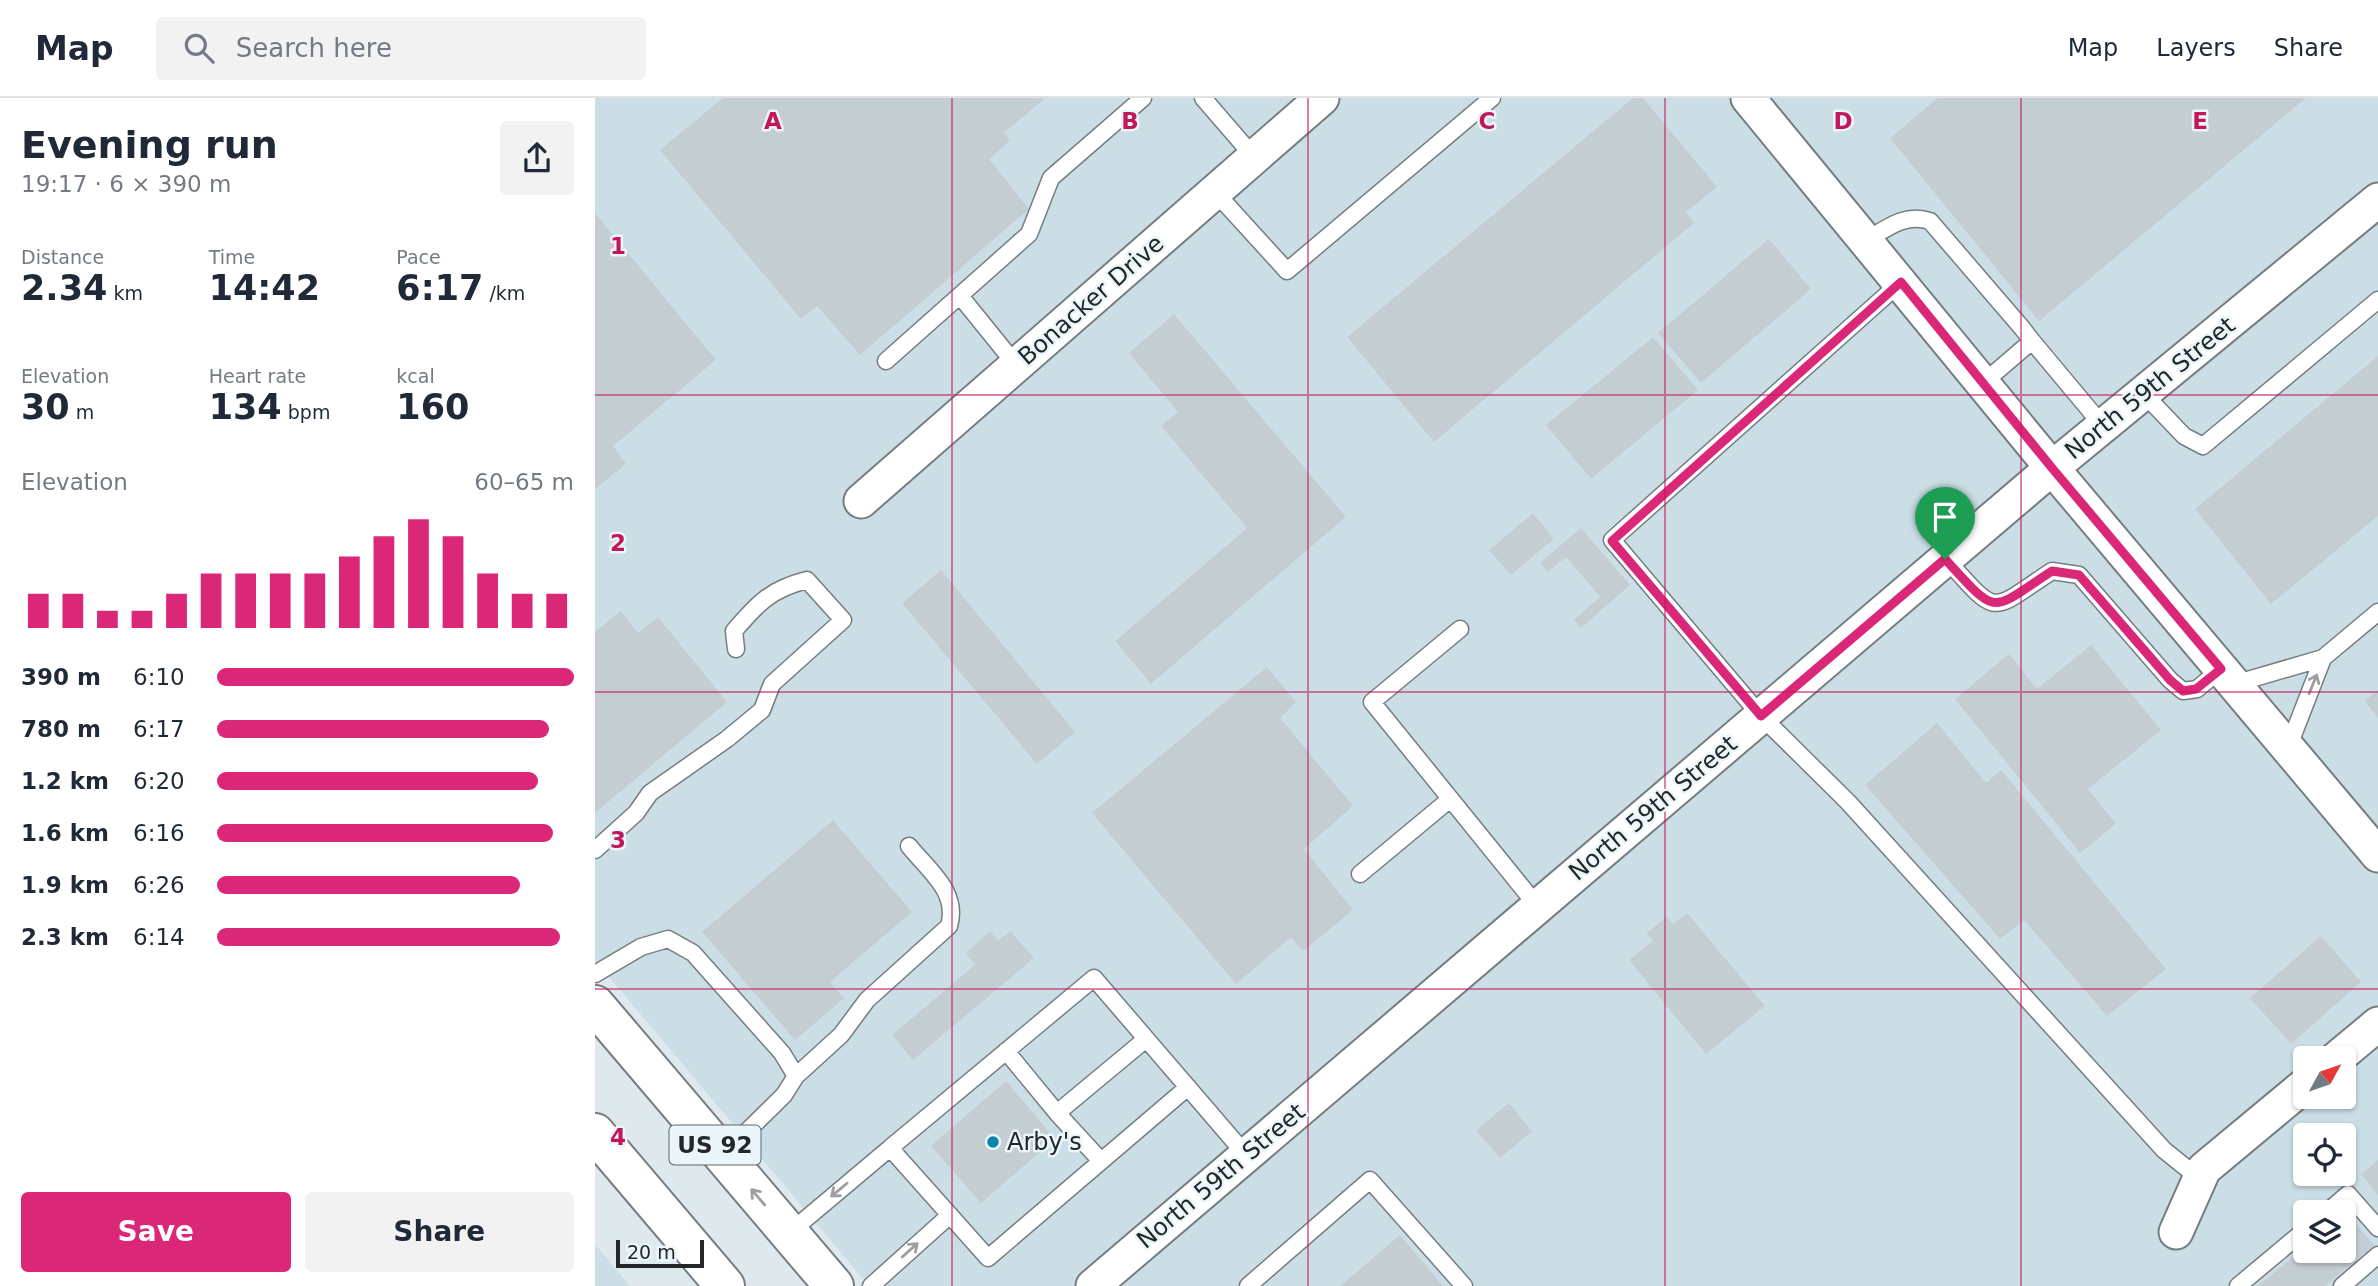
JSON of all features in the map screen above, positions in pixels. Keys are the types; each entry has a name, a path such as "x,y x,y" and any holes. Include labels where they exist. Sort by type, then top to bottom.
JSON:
{"main road":[{"name":"US 92","path":"597,1010 834,1286"},
{"name":"US 92","path":"595,1133 725,1286"},
{"path":"595,1160 614,1179 653,1201"}],"street":[{"name":"Bonacker Drive","path":"860,501 1321,98"},
{"path":"1748,98 2052,468 2378,855"},
{"name":"North 59th Street","path":"1093,1286 2052,468 2378,200"},
{"path":"2352,1046 2378,1024"},
{"path":"2176,1232 2204,1169 2293,1095"}],"lane":[{"path":"886,361 1029,234 1051,178 1143,98"},
{"path":"1203,98 1254,157"},
{"path":"1215,192 1287,271 1492,98"},
{"path":"1867,240 1903,219 1917,217 1930,221 2103,426"},
{"path":"1901,282 1612,541 1761,716 1848,802 2164,1150 2200,1179"},
{"path":"961,297 1016,365"},
{"path":"2143,393 2184,436 2203,446 2378,300"},
{"path":"1983,383 2032,341"},
{"path":"1945,559 1981,598 1996,604 2014,599 2052,571 2079,575 2170,680 2183,691 2196,689 2227,676 2323,658"},
{"path":"595,850 636,813 650,793 762,710 772,684 843,620 807,580 780,587 755,606 734,631 736,649"},
{"path":"2288,748 2323,658 2378,612"},
{"path":"1460,629 1372,702 1538,906"},
{"path":"1360,874 1450,800"},
{"path":"723,1155 784,1095 796,1076 841,1035 867,1000 949,926 953,911 951,896 909,846"},
{"path":"595,974 641,947 668,939 693,953 782,1053 796,1076"},
{"path":"789,1233 1094,978 1246,1155"},
{"path":"1057,1113 1146,1038"},
{"path":"1006,1051 1101,1161"},
{"path":"890,1148 988,1258 1188,1087"},
{"path":"1248,1286 1370,1180 1464,1286"},
{"path":"2356,1203 2378,1228"},
{"path":"871,1286 950,1215"},
{"path":"2238,1286 2293,1240"},
{"path":"2342,1286 2378,1255"}],"shaded area":[{"path":"595,98 2378,98 2378,1286 869,1286 595,960"},
{"path":"595,1244 630,1286 595,1286"}],"building":[{"path":"723,98 1045,98 1004,133 1010,141 989,159 1029,209 860,355 817,306 801,319 660,150"},
{"path":"1633,98 1643,98 1717,187 1686,212 1694,223 1434,442 1347,337"},
{"path":"1938,98 2306,98 2039,321 1890,138"},
{"path":"595,213 716,360 613,446 626,464 595,489"},
{"path":"1769,239 1811,289 1701,383 1658,333"},
{"path":"1174,314 1346,517 1151,684 1115,641 1247,528 1161,426 1178,412 1129,353"},
{"path":"1653,337 1698,390 1591,479 1546,425"},
{"path":"2378,356 2378,516 2271,604 2195,509"},
{"path":"1533,513 1554,539 1511,575 1489,550"},
{"path":"1581,528 1630,585 1581,628 1574,620 1600,597 1566,557 1548,572 1540,563"},
{"path":"941,570 1075,732 1037,764 902,603"},
{"path":"621,611 638,633 658,617 727,702 595,813 595,632"},
{"path":"2091,645 2161,730 2088,789 2116,824 2080,853 1955,699 2009,654 2037,689"},
{"path":"1267,667 1296,702 1280,718 1353,806 1304,849 1353,910 1303,951 1291,937 1236,984 1092,813"},
{"path":"2378,690 2378,718 2365,701"},
{"path":"1937,723 1986,783 2001,770 2166,969 2107,1016 2024,920 2000,939 1865,785"},
{"path":"833,820 912,912 830,982 844,998 795,1040 702,932"},
{"path":"1687,913 1765,1006 1706,1054 1629,960 1653,941 1646,933 1667,917 1673,924"},
{"path":"990,931 998,941 1010,931 1034,958 913,1060 892,1035 975,965 966,953"},
{"path":"2321,936 2361,982 2291,1044 2250,998"},
{"name":"Arby's","path":"1006,1081 1055,1139 981,1203 931,1146"},
{"path":"1509,1103 1532,1131 1500,1158 1476,1130"},
{"path":"2378,1160 2378,1195 2361,1174"},
{"path":"2356,1224 2374,1245 2356,1260"},
{"path":"1400,1235 1443,1286 1340,1286"},
{"path":"2293,1257 2293,1263 2352,1263 2325,1286 2258,1286"}],"place":[{"name":"Arby's","path":"993,1142"}],"route":[{"path":"1901,282 2052,468 2221,669 2196,689 2183,691 2170,680 2079,575 2066,570 2052,571 2014,599 1996,604 1981,598 1945,559 1761,716 1612,541 1901,282"}]}
